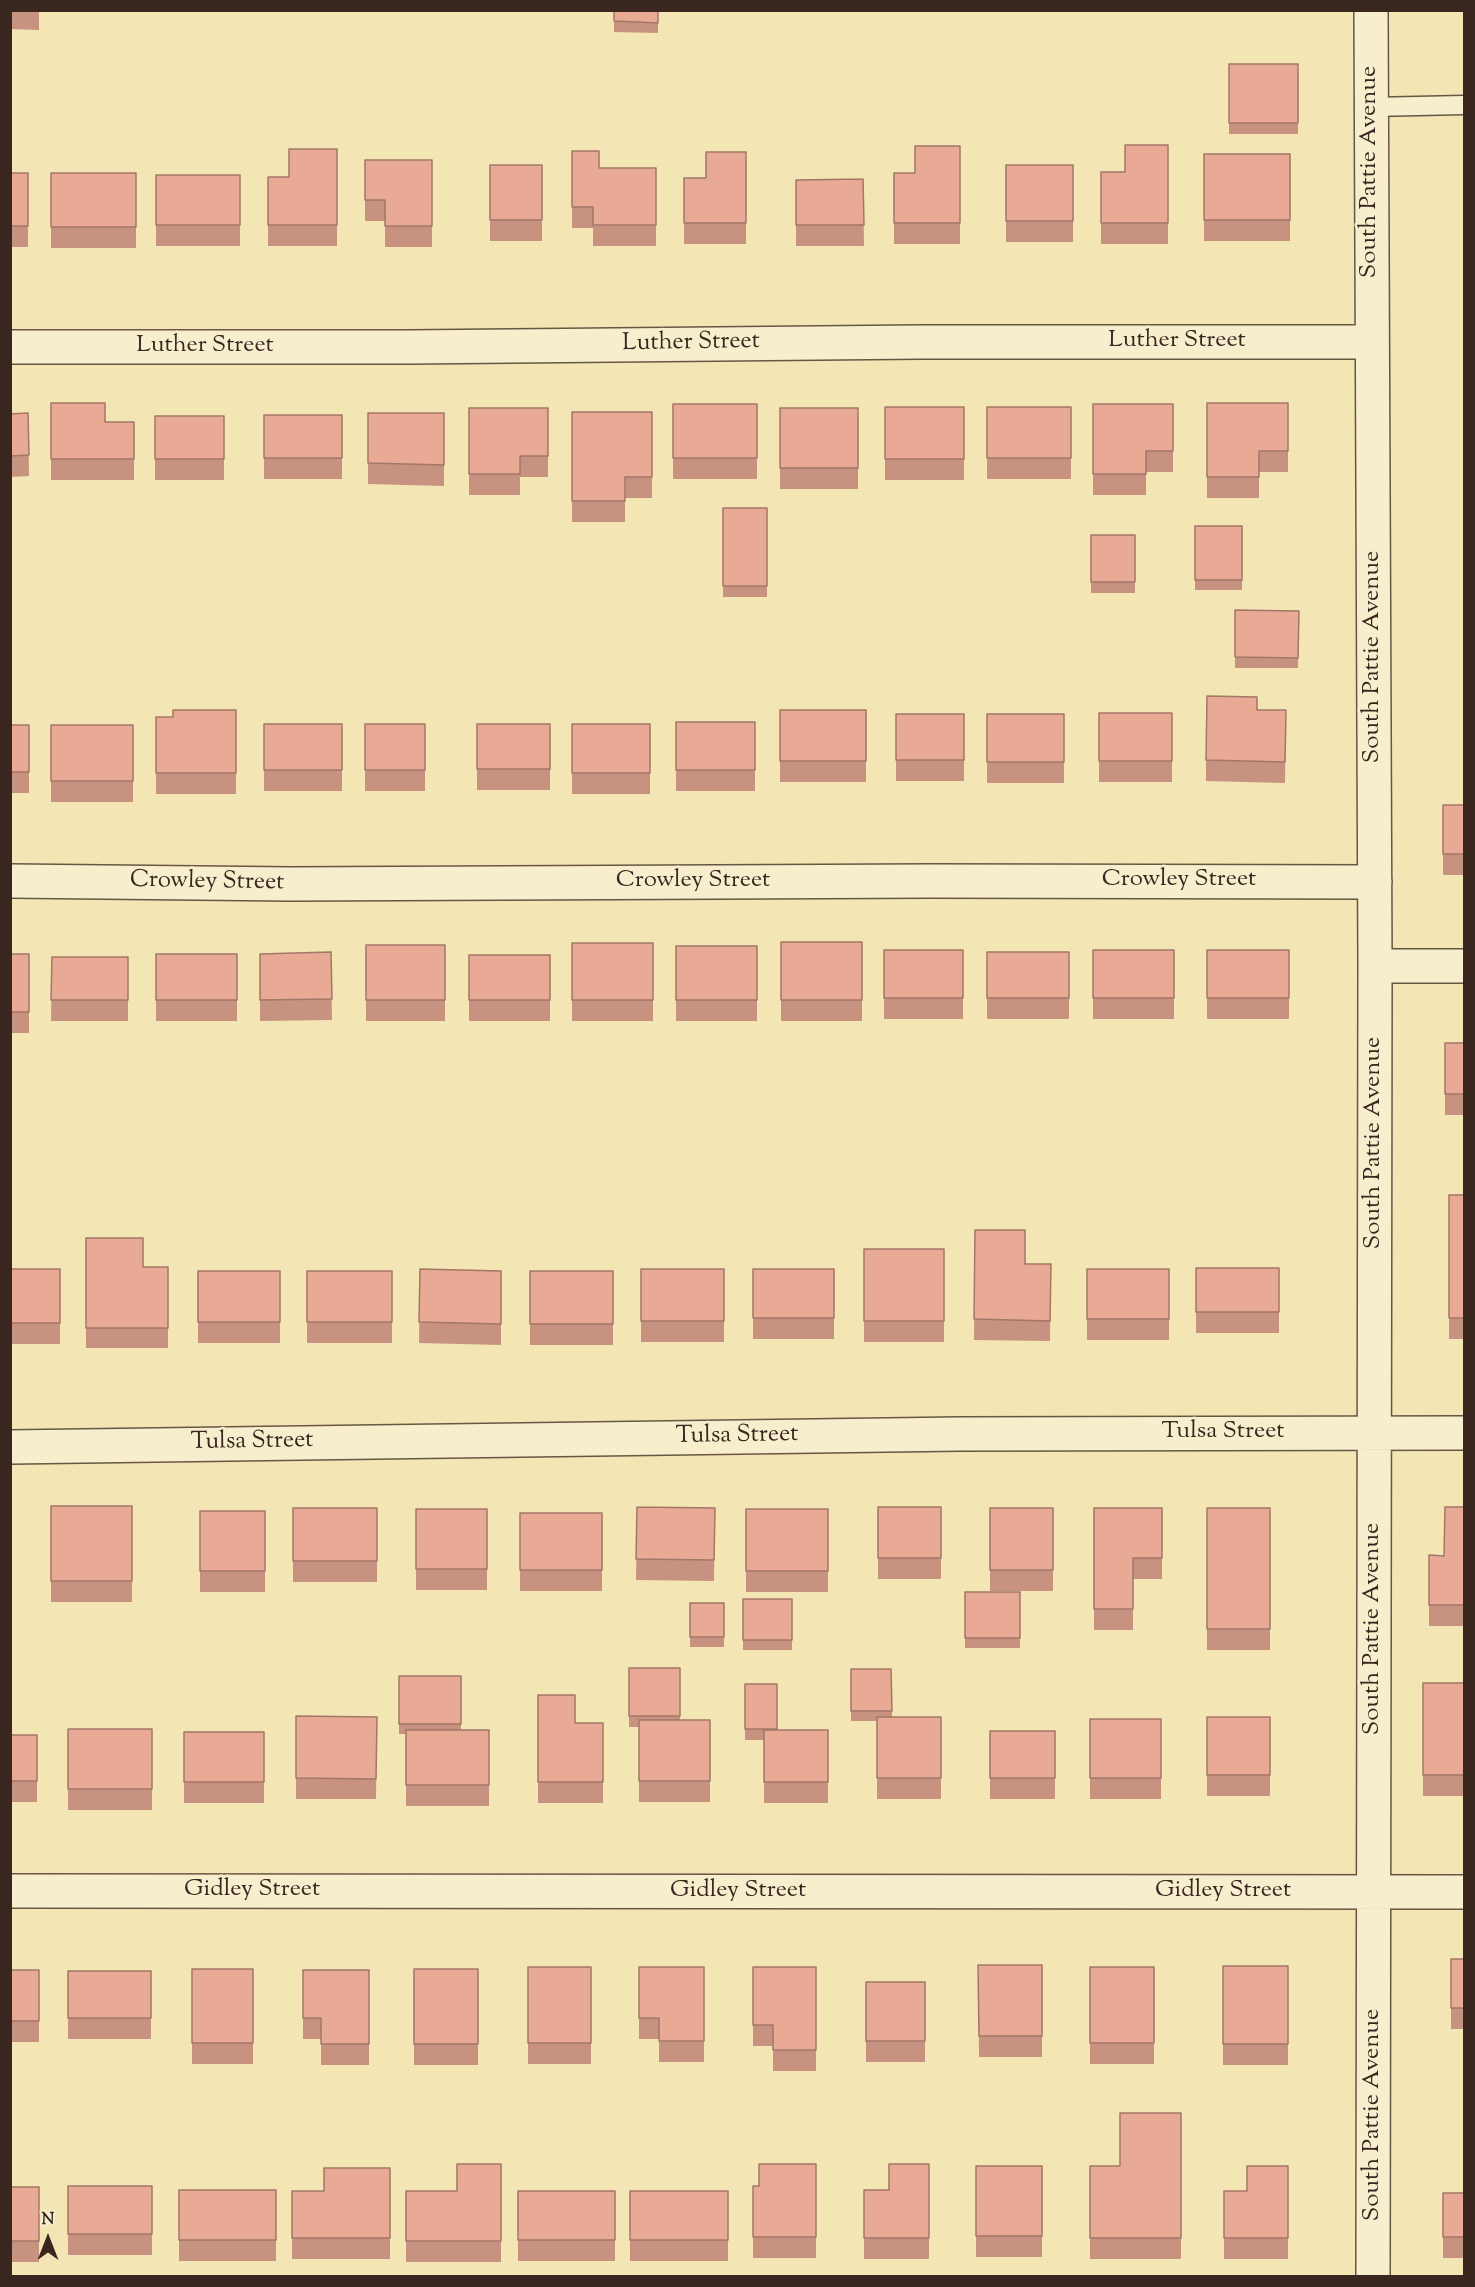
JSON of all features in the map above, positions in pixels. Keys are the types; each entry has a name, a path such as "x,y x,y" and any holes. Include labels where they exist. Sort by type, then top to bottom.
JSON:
{"street":[{"name":"South Pattie Avenue","path":"1371,10 1375,882 1373,2277"},
{"name":"Luther Street","path":"10,347 1372,342"},
{"name":"Crowley Street","path":"10,881 279,884 929,881 1375,882"},
{"path":"1375,966 1464,966"},
{"name":"Tulsa Street","path":"10,1447 960,1434 1464,1433"},
{"name":"Gidley Street","path":"10,1891 1464,1892"}],"lane":[{"path":"1371,107 1464,105"}],"building":[{"path":"614,10 658,10 658,23 614,21"},
{"path":"1229,64 1298,64 1298,123 1229,123"},
{"path":"1125,145 1168,145 1168,223 1101,223 1101,172 1125,172"},
{"path":"915,146 960,146 960,223 894,223 894,173 915,173"},
{"path":"289,149 337,149 337,225 268,225 268,177 289,177"},
{"path":"572,151 599,151 599,168 656,168 656,225 593,225 593,207 572,207"},
{"path":"706,152 746,152 746,223 684,223 684,178 706,178"},
{"path":"1204,154 1290,154 1290,220 1204,220"},
{"path":"365,160 432,160 432,226 385,226 385,200 365,200"},
{"path":"490,165 542,165 542,220 490,220"},
{"path":"1006,165 1073,165 1073,221 1006,221"},
{"path":"10,173 28,173 28,226 10,226"},
{"path":"51,173 136,173 136,227 51,227"},
{"path":"156,175 240,175 240,225 156,225"},
{"path":"863,179 864,225 796,225 796,180"},
{"path":"51,403 105,403 105,422 134,422 134,459 51,459"},
{"path":"1207,403 1288,403 1288,451 1259,451 1259,477 1207,477"},
{"path":"673,404 757,404 757,458 673,458"},
{"path":"1093,404 1173,404 1173,451 1146,451 1146,474 1093,474"},
{"path":"885,407 964,407 964,459 885,459"},
{"path":"987,407 1071,407 1071,458 987,458"},
{"path":"469,408 548,408 548,456 520,456 520,474 469,474"},
{"path":"780,408 858,408 858,468 780,468"},
{"path":"572,412 652,412 652,477 625,477 625,501 572,501"},
{"path":"28,413 29,455 10,456 10,414"},
{"path":"368,413 444,413 444,465 368,463"},
{"path":"264,415 342,415 342,458 264,458"},
{"path":"155,416 224,416 224,459 155,459"},
{"path":"723,508 767,508 767,586 723,586"},
{"path":"1195,526 1242,526 1242,580 1195,580"},
{"path":"1091,535 1135,535 1135,582 1091,582"},
{"path":"1235,610 1299,611 1298,658 1235,657"},
{"path":"1207,696 1257,697 1257,710 1286,710 1285,762 1206,760"},
{"path":"173,710 236,710 236,773 156,773 156,717 173,717"},
{"path":"780,710 866,710 866,761 780,761"},
{"path":"1099,713 1172,713 1172,761 1099,761"},
{"path":"896,714 964,714 964,760 896,760"},
{"path":"987,714 1064,714 1064,762 987,762"},
{"path":"676,722 755,722 755,770 676,770"},
{"path":"264,724 342,724 342,770 264,770"},
{"path":"365,724 425,724 425,770 365,770"},
{"path":"477,724 550,724 550,769 477,769"},
{"path":"572,724 650,724 650,773 572,773"},
{"path":"10,725 29,725 29,772 10,772"},
{"path":"51,725 133,725 133,781 51,781"},
{"path":"1443,805 1464,805 1464,854 1443,854"},
{"path":"781,942 862,942 862,1000 781,1000"},
{"path":"572,943 653,943 653,1000 572,1000"},
{"path":"366,945 445,945 445,1000 366,1000"},
{"path":"676,946 757,946 757,1000 676,1000"},
{"path":"884,950 963,950 963,998 884,998"},
{"path":"1093,950 1174,950 1174,998 1093,998"},
{"path":"1207,950 1289,950 1289,998 1207,998"},
{"path":"331,952 332,999 260,1000 260,954"},
{"path":"987,952 1069,952 1069,998 987,998"},
{"path":"10,954 29,954 29,1012 10,1012"},
{"path":"156,954 237,954 237,1000 156,1000"},
{"path":"469,955 550,955 550,1000 469,1000"},
{"path":"52,957 128,957 128,1000 51,1000"},
{"path":"1445,1043 1464,1043 1464,1094 1445,1094"},
{"path":"1449,1195 1464,1195 1464,1318 1449,1318"},
{"path":"975,1230 1025,1230 1025,1264 1051,1264 1050,1321 974,1319"},
{"path":"86,1238 143,1238 143,1267 168,1267 168,1328 86,1328"},
{"path":"864,1249 944,1249 944,1321 864,1321"},
{"path":"1196,1268 1279,1268 1279,1312 1196,1312"},
{"path":"10,1269 60,1269 60,1323 10,1323"},
{"path":"420,1269 501,1271 501,1324 419,1322"},
{"path":"641,1269 724,1269 724,1321 641,1321"},
{"path":"753,1269 834,1269 834,1318 753,1318"},
{"path":"1087,1269 1169,1269 1169,1319 1087,1319"},
{"path":"198,1271 280,1271 280,1322 198,1322"},
{"path":"307,1271 392,1271 392,1322 307,1322"},
{"path":"530,1271 613,1271 613,1324 530,1324"},
{"path":"51,1506 132,1506 132,1581 51,1581"},
{"path":"637,1507 715,1508 714,1560 636,1559"},
{"path":"878,1507 941,1507 941,1558 878,1558"},
{"path":"1445,1507 1464,1507 1464,1605 1429,1605 1429,1555 1444,1556"},
{"path":"293,1508 377,1508 377,1561 293,1561"},
{"path":"990,1508 1053,1508 1053,1570 990,1570"},
{"path":"1094,1508 1162,1508 1162,1558 1133,1558 1133,1609 1094,1609"},
{"path":"1207,1508 1270,1508 1270,1629 1207,1629"},
{"path":"416,1509 487,1509 487,1569 416,1569"},
{"path":"746,1509 828,1509 828,1571 746,1571"},
{"path":"200,1511 265,1511 265,1571 200,1571"},
{"path":"520,1513 602,1513 602,1570 520,1570"},
{"path":"965,1592 1020,1592 1020,1638 965,1638"},
{"path":"743,1599 792,1599 792,1640 743,1640"},
{"path":"690,1603 724,1603 724,1637 690,1637"},
{"path":"629,1668 680,1668 680,1716 629,1716"},
{"path":"851,1669 891,1669 892,1711 851,1711"},
{"path":"399,1676 461,1676 461,1724 399,1724"},
{"path":"1423,1683 1464,1683 1464,1775 1423,1775"},
{"path":"745,1684 777,1684 777,1729 745,1729"},
{"path":"538,1695 575,1695 575,1723 603,1723 603,1782 538,1782"},
{"path":"296,1716 377,1717 376,1779 296,1778"},
{"path":"877,1717 941,1717 941,1778 877,1778"},
{"path":"1207,1717 1270,1717 1270,1775 1207,1775"},
{"path":"1090,1719 1161,1719 1161,1778 1090,1778"},
{"path":"639,1720 710,1720 710,1781 639,1781"},
{"path":"68,1729 152,1729 152,1789 68,1789"},
{"path":"406,1730 489,1730 489,1785 406,1785"},
{"path":"764,1730 828,1730 828,1782 764,1782"},
{"path":"990,1731 1055,1731 1055,1778 990,1778"},
{"path":"184,1732 264,1732 264,1782 184,1782"},
{"path":"10,1735 37,1735 37,1781 10,1781"},
{"path":"1451,1959 1464,1959 1464,2008 1451,2008"},
{"path":"978,1965 1042,1965 1042,2036 979,2036"},
{"path":"1223,1966 1288,1966 1288,2044 1223,2044"},
{"path":"528,1967 591,1967 591,2043 528,2043"},
{"path":"639,1967 704,1967 704,2041 659,2041 659,2018 639,2018"},
{"path":"753,1967 816,1967 816,2050 773,2050 773,2025 753,2025"},
{"path":"1090,1967 1154,1967 1154,2043 1090,2043"},
{"path":"192,1969 253,1969 253,2043 192,2043"},
{"path":"414,1969 478,1969 478,2044 414,2044"},
{"path":"10,1970 39,1970 39,2021 10,2021"},
{"path":"303,1970 369,1970 369,2044 321,2044 321,2018 303,2018"},
{"path":"68,1971 151,1971 151,2018 68,2018"},
{"path":"866,1982 925,1982 925,2041 866,2041"},
{"path":"1120,2113 1181,2113 1181,2238 1090,2238 1090,2166 1120,2166"},
{"path":"457,2164 501,2164 501,2241 406,2241 406,2191 457,2191"},
{"path":"759,2164 816,2164 816,2237 753,2237 753,2186 759,2186"},
{"path":"889,2164 929,2164 929,2238 864,2238 864,2190 889,2190"},
{"path":"976,2166 1042,2166 1042,2236 976,2236"},
{"path":"1247,2166 1288,2166 1288,2238 1224,2238 1224,2191 1247,2191"},
{"path":"324,2168 390,2168 390,2238 292,2238 292,2191 324,2191"},
{"path":"68,2186 152,2186 152,2234 68,2234"},
{"path":"10,2187 39,2187 39,2241 10,2241"},
{"path":"179,2190 276,2190 276,2240 179,2240"},
{"path":"518,2191 615,2191 615,2240 518,2240"},
{"path":"630,2191 728,2191 728,2240 630,2240"},
{"path":"1443,2193 1464,2193 1464,2237 1443,2237"}]}
